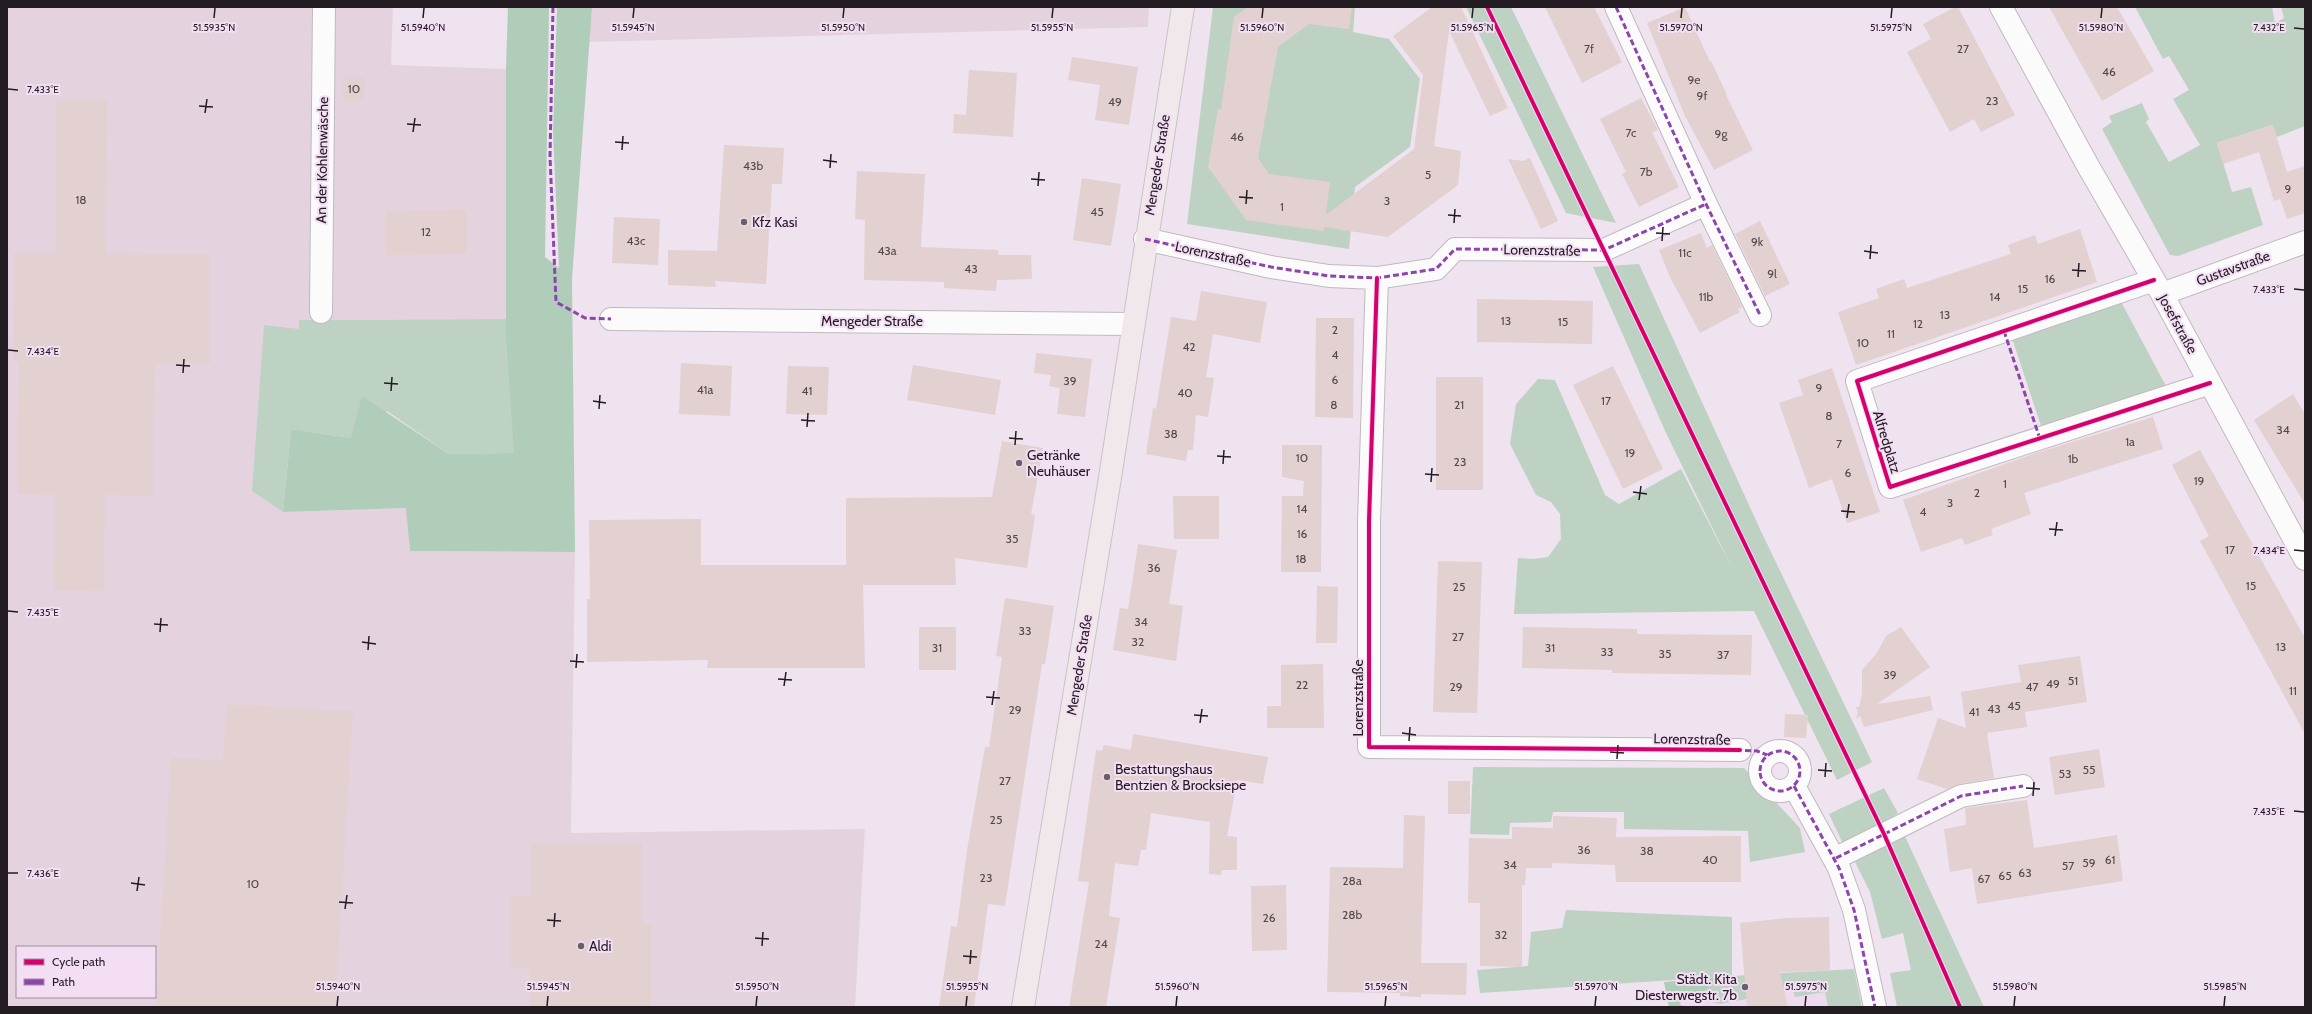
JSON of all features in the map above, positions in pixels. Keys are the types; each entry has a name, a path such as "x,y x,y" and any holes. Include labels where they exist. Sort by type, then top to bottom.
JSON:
{"main road":[{"name":"Mengeder Straße","path":"1023,1007 1107,492 1182,7"}],"street":[{"name":"An der Kohlenwäsche","path":"320,312 324,7"},
{"path":"1616,7 1706,204 1760,315"},
{"name":"Josefstraße","path":"2001,7 2088,166 2158,287 2305,559"},
{"name":"Lorenzstraße","path":"1145,240 1271,267 1329,276 1377,278 1436,269 1455,249 1604,250 1706,204"},
{"name":"Gustavstraße","path":"2158,287 2305,242"},
{"name":"Lorenzstraße","path":"1377,278 1370,521 1369,747 1740,750"},
{"name":"Alfredplatz","path":"2158,287 1857,381 1890,488 2210,383"},
{"name":"Mengeder Straße","path":"610,319 1133,324"},
{"path":"1794,786 1836,858 1854,910 1876,1007"},
{"path":"1836,858 1961,796 2023,786"}],"shaded area":[{"path":"7,7 393,7 391,65 506,69 506,319 300,320 283,512 407,508 410,551 575,552 571,833 865,829 855,1007 7,1007"},
{"path":"592,7 1149,7 1148,27 588,42"},
{"name":"Städt. Kita Diesterwegstr. 7b","path":"1821,971 1828,1007 1669,1007 1664,982 1766,973"}],"green space":[{"path":"508,7 549,7 545,257 559,268 553,132 557,7 592,7 572,279 575,552 410,551 406,508 283,512 291,429 351,438 362,396 449,454 514,453 506,337 506,69"},
{"path":"1213,7 1355,7 1353,32 1389,39 1420,79 1410,147 1355,187 1349,249 1187,224"},
{"path":"1466,7 1511,7 1616,223 1566,213"},
{"path":"2135,7 2272,7 2275,23 2284,18 2281,7 2305,7 2305,126 2277,137 2272,125 2217,143 2232,192 2251,187 2263,225 2178,256 2170,255 2102,129 2112,122 2109,116 2142,103 2149,119 2146,122 2169,162 2200,145 2173,99 2189,90 2169,56 2163,59"},
{"path":"1639,264 1759,527 1872,762 1837,780 1754,611 1514,614 1518,558 1534,559 1548,557 1561,539 1560,514 1551,502 1536,495 1510,444 1516,404 1538,379 1555,380 1605,495 1619,504 1681,469 1732,568 1666,433 1593,267"},
{"path":"2119,298 2166,386 2042,429 2011,335"},
{"path":"506,319 515,453 449,454 387,411 351,438 291,429 283,512 252,491 264,325 299,329 299,320"},
{"path":"1473,767 1744,768 1800,828 1805,852 1750,862 1748,831 1624,829 1624,812 1553,812 1551,822 1510,823 1509,835 1470,834"},
{"path":"1884,788 1898,813 1873,830 1843,844 1829,814"},
{"path":"1903,832 1984,1007 1897,1007 1890,973 1911,970 1903,933 1882,939 1870,892 1854,860"},
{"path":"1566,910 1732,917 1732,976 1854,969 1862,1007 1828,1007 1825,992 1795,997 1793,990 1721,1004 1700,1000 1700,996 1718,977 1480,993 1477,970 1528,966 1531,932 1562,928"},
{"path":"1718,977 1700,996 1683,992 1680,1005 1687,1007 1669,1007 1664,982"}],"building":[{"path":"1248,7 1352,7 1349,29 1309,24 1278,47 1258,158 1269,174 1330,182 1326,215 1414,149 1423,75 1393,36 1432,7 1461,7 1508,108 1490,116 1449,31 1434,146 1461,151 1458,185 1388,237 1324,227 1324,231 1246,220 1208,167 1218,109 1221,109 1234,17"},
{"path":"1545,7 1594,7 1622,62 1582,83"},
{"path":"1685,7 1753,150 1714,170 1685,116 1647,23"},
{"path":"1955,7 1958,7 2015,115 1981,132 1974,119 1950,132 1907,52 1931,39 1923,24"},
{"path":"2049,7 2117,7 2154,71 2102,101"},
{"path":"1072,57 1138,67 1129,125 1095,120 1100,85 1068,80"},
{"path":"969,70 1017,73 1013,137 953,133 954,114 966,115"},
{"path":"343,77 365,77 364,101 343,101"},
{"path":"1641,98 1658,130 1652,132 1679,187 1639,207 1622,174 1626,172 1600,119"},
{"path":"56,100 107,100 106,253 210,254 210,363 155,363 153,496 105,495 104,591 54,590 55,495 17,494 19,362 13,362 14,253 56,253"},
{"path":"2273,125 2287,172 2305,166 2305,213 2287,219 2280,199 2274,201 2259,152 2223,164 2217,143"},
{"path":"724,145 784,148 782,184 772,184 766,284 715,281 716,287 668,285 668,250 717,251"},
{"path":"1530,158 1558,221 1541,229 1508,159 1523,161"},
{"path":"857,171 925,174 921,247 998,250 998,255 1031,255 1032,279 997,280 996,291 944,288 944,282 864,280 865,220 855,219"},
{"path":"1082,178 1121,184 1111,246 1073,240"},
{"path":"467,210 467,254 386,255 386,211"},
{"path":"614,217 660,219 658,265 612,263"},
{"path":"1760,221 1790,284 1765,296 1735,234"},
{"path":"2080,229 2097,282 1856,365 1838,312 1879,298 1876,289 1904,279 1907,288 2011,254 2008,245 2035,235 2038,244"},
{"path":"1701,233 1707,248 1712,245 1742,307 1738,309 1740,312 1700,333 1670,277 1659,250"},
{"path":"1201,291 1267,302 1260,343 1213,334 1206,377 1214,378 1208,417 1196,415 1193,450 1188,450 1186,461 1146,454 1153,408 1156,409 1171,317 1196,321"},
{"path":"1477,299 1593,301 1592,344 1477,342"},
{"path":"1316,318 1354,318 1353,418 1315,417"},
{"path":"1036,353 1092,359 1085,417 1057,414 1060,388 1049,386 1051,375 1034,373"},
{"path":"681,363 732,366 730,416 679,414"},
{"path":"913,365 1001,380 995,415 907,400"},
{"path":"788,366 829,367 827,415 786,414"},
{"path":"1613,366 1663,469 1623,489 1573,385"},
{"path":"1832,368 1880,512 1847,523 1832,479 1809,488 1779,403 1803,395 1798,380"},
{"path":"1436,377 1483,377 1483,490 1436,490"},
{"path":"2293,394 2305,414 2305,504 2254,420"},
{"path":"2153,417 2163,449 2024,493 2031,514 1991,529 1993,535 1965,545 1962,538 1921,552 1903,500 2039,452"},
{"path":"1002,441 1043,448 1031,514 1035,515 1027,568 955,558 956,585 863,585 865,668 707,668 708,660 587,662 587,599 590,599 589,520 701,519 701,565 846,565 846,498 992,497"},
{"path":"1282,445 1322,445 1321,572 1281,572 1282,496 1303,496 1304,481 1282,477"},
{"path":"2200,450 2305,638 2305,734 2200,541 2209,536 2172,465"},
{"path":"1173,496 1219,496 1219,539 1174,539"},
{"path":"1138,544 1177,550 1169,604 1183,606 1176,661 1113,650 1120,608 1128,609"},
{"path":"1438,561 1482,562 1477,713 1433,712"},
{"path":"1317,586 1338,587 1337,643 1316,643"},
{"path":"1005,598 1054,606 1045,664 1042,664 1005,906 988,904 974,1007 939,1007 951,926 957,927 967,850 985,747 989,747 1002,657 996,656"},
{"path":"919,627 956,627 956,670 919,670"},
{"path":"1523,627 1637,629 1637,634 1752,635 1751,675 1612,673 1612,670 1522,668"},
{"path":"1901,627 1930,667 1877,704 1930,696 1933,710 1864,727 1860,716 1856,719 1858,712 1856,707 1859,707 1862,694 1862,670 1877,653 1886,636"},
{"path":"2080,656 2087,702 2025,712 2027,727 1987,733 1994,778 1959,784 1947,789 1917,779 1938,718 1966,728 1961,692 2021,682 2018,665"},
{"path":"1323,664 1324,728 1267,728 1267,706 1281,706 1281,665"},
{"path":"227,704 353,711 335,1007 156,1007 171,757 223,760"},
{"path":"1785,714 1808,715 1806,738 1784,737"},
{"path":"1133,734 1268,757 1263,784 1237,780 1227,836 1237,837 1237,870 1222,870 1221,875 1209,874 1210,822 1151,813 1146,850 1141,850 1138,866 1115,863 1109,916 1120,918 1106,1007 1069,1007 1089,882 1078,881 1096,750 1102,751 1104,745 1131,750"},
{"path":"2099,749 2105,787 2055,795 2049,757"},
{"path":"1448,781 1470,781 1470,814 1448,814"},
{"path":"2027,800 2034,848 2117,835 2123,881 1977,904 1972,868 1950,872 1944,829 1966,825 1965,808"},
{"path":"1404,815 1425,816 1421,963 1467,963 1466,995 1421,994 1421,997 1400,996 1400,993 1327,992 1330,867 1403,868"},
{"path":"1553,816 1617,818 1616,837 1741,836 1741,882 1616,882 1615,865 1552,863 1552,868 1526,868 1525,885 1522,885 1522,967 1480,966 1480,903 1468,903 1469,838 1512,839 1512,827 1553,828"},
{"name":"Aldi","path":"531,843 642,843 642,924 651,924 651,1007 530,1007 530,968 510,968 510,896 531,896"},
{"path":"1286,885 1287,950 1252,951 1251,886"},
{"path":"1829,917 1830,971 1780,972 1788,1007 1747,1007 1740,923 1788,918"}],"marked path":[{"path":"553,7 550,156 556,302 585,318 611,319"},
{"path":"1616,7 1706,204 1760,315"},
{"path":"1145,239 1271,267 1329,276 1377,278 1436,269 1455,249 1604,250 1706,204"},
{"path":"2004,331 2040,439"},
{"path":"1736,750 1757,751 1767,755"},
{"path":"1780,751 1788,753 1794,757 1798,763 1800,771 1798,779 1794,785 1788,789 1780,791 1772,789 1766,785 1762,779 1760,771 1762,763 1766,757 1772,753 1780,751"},
{"path":"1794,786 1839,868 1854,910 1875,1007"},
{"path":"1836,858 1961,796 2023,786"}],"cycle path":[{"path":"1487,7 1884,834 1960,1007"},
{"path":"1377,278 1369,521 1369,747 1740,750"},
{"path":"2154,280 1857,381 1890,487 2210,383"}],"place":[{"name":"Kfz Kasi","path":"744,222"},
{"name":"Getränke Neuhäuser","path":"1019,463"},
{"name":"Bestattungshaus Bentzien & Brocksiepe","path":"1107,777"},
{"name":"Aldi","path":"581,946"},
{"name":"Städt. Kita Diesterwegstr. 7b","path":"1745,987"}]}
